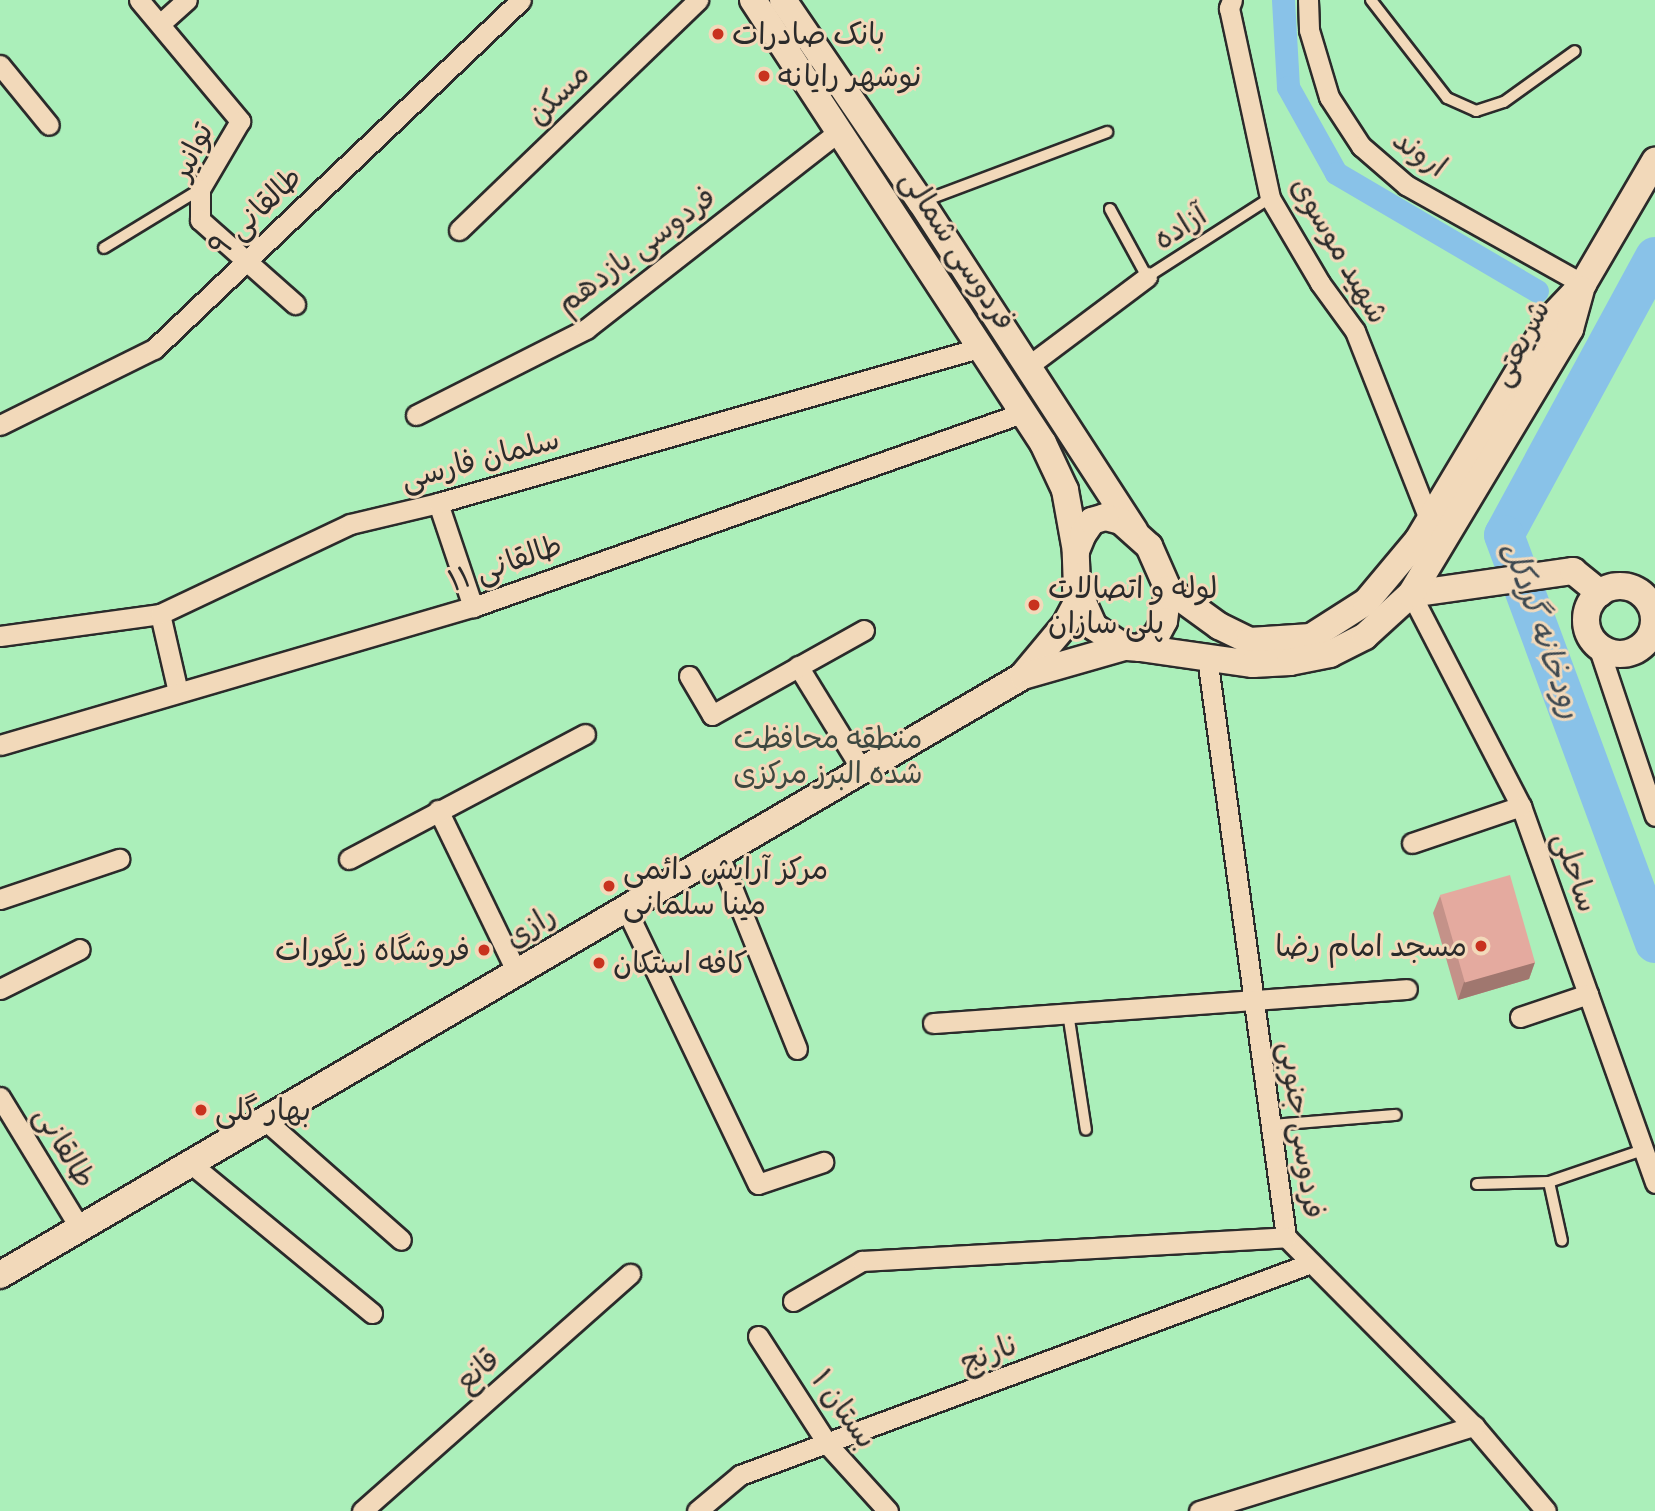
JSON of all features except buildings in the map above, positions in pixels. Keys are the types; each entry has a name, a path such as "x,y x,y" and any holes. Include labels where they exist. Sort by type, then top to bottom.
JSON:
{"street":[{"name":"توانیر","path":"139,0 240,121 200,189 201,220 295,304"},
{"path":"160,24 187,0"},
{"name":"طالقانی ۹","path":"0,425 154,349 521,0"},
{"name":"مسکن","path":"459,230 698,0"},
{"name":"فردوسی شمالی","path":"753,0 841,130 1022,413 1065,491 1075,560"},
{"name":"فردوسی شمالی","path":"783,0 921,202 1135,531"},
{"name":"اروند","path":"1308,0 1309,30 1329,97 1361,146 1406,185 1583,284"},
{"name":"شهید موسوی","path":"1227,3 1270,198 1320,283 1355,331 1430,521"},
{"path":"0,65 49,125"},
{"name":"فردوسی یازدهم","path":"416,415 586,329 841,130"},
{"path":"1583,284 1655,161"},
{"path":"1027,367 1147,277"},
{"name":"شریعتی","path":"1168,589 1219,626 1250,641 1311,637 1366,602 1399,566 1430,521 1551,318 1583,284"},
{"name":"شریعتی","path":"1132,648 1253,664 1330,654 1365,636 1411,594 1570,329 1583,284"},
{"name":"سلمان فارسی","path":"0,636 160,614 350,524 438,503 982,347"},
{"name":"طالقانی ۱۱","path":"0,746 473,607 1022,413"},
{"path":"438,503 473,607"},
{"path":"1105,517 1121,521 1135,531 1159,563 1168,589 1164,621 1156,636 1132,648 1023,676 1054,641 1077,602 1075,560 1092,522 1105,517"},
{"path":"1075,560 1084,610 1094,627 1132,648"},
{"path":"1411,594 1573,571 1600,593"},
{"path":"1598,646 1619,654 1652,638 1653,608 1636,589 1611,587 1600,593 1587,614 1591,637 1598,646 1655,816"},
{"name":"ساحلی","path":"1411,594 1521,806 1655,1183"},
{"path":"160,614 178,692"},
{"path":"689,676 712,715 864,630"},
{"name":"فردوسی جنوبی","path":"1208,657 1286,1237 1474,1426 1546,1511"},
{"path":"797,666 862,770"},
{"name":"رازی","path":"0,1275 1023,676"},
{"path":"349,859 585,734"},
{"path":"1412,843 1521,806"},
{"path":"438,810 517,973"},
{"path":"719,855 797,1049"},
{"path":"0,900 119,859"},
{"path":"625,907 758,1184 823,1162"},
{"path":"0,989 80,949"},
{"path":"933,1023 1407,989"},
{"path":"1520,1017 1588,994"},
{"name":"طالقانی","path":"0,1097 80,1228"},
{"path":"265,1120 401,1240"},
{"path":"190,1163 372,1314"},
{"path":"793,1301 862,1261 1286,1237"},
{"name":"نارنج","path":"697,1511 740,1475 829,1446 1311,1263"},
{"name":"قانع","path":"362,1511 631,1274"},
{"name":"بستان ۱","path":"758,1336 829,1446 888,1511"},
{"path":"1199,1511 1474,1426"}],"lane":[{"name":"اروند","path":"1371,0 1447,98 1476,111 1504,102 1575,51"},
{"path":"921,202 1107,132"},
{"path":"104,248 200,189"},
{"name":"آزاده","path":"1110,209 1147,277 1270,198"},
{"path":"1068,1012 1086,1130"},
{"path":"1271,1125 1396,1115"},
{"path":"1477,1184 1549,1182 1643,1150"},
{"path":"1549,1182 1562,1241"}],"green space":[{"name":"منطقه محافظت شده البرز مرکزی","path":"0,0 1655,0 1655,1511 0,1511"}],"waterway":[{"path":"1283,0 1288,87 1336,173 1537,291"},
{"name":"رودخانه گردکل","path":"1655,257 1504,535 1655,943"}],"place":[{"name":"بانک صادرات","path":"718,34"},
{"name":"نوشهر رایانه","path":"764,76"},
{"name":"لوله و اتصالات پلی سازان","path":"1034,605"},
{"name":"مرکز آرایش دائمی مینا سلمانی","path":"609,886"},
{"name":"مسجد امام رضا","path":"1481,946"},
{"name":"فروشگاه زیگورات","path":"484,950"},
{"name":"کافه استکان","path":"599,963"},
{"name":"بهار گلی","path":"201,1110"}]}
